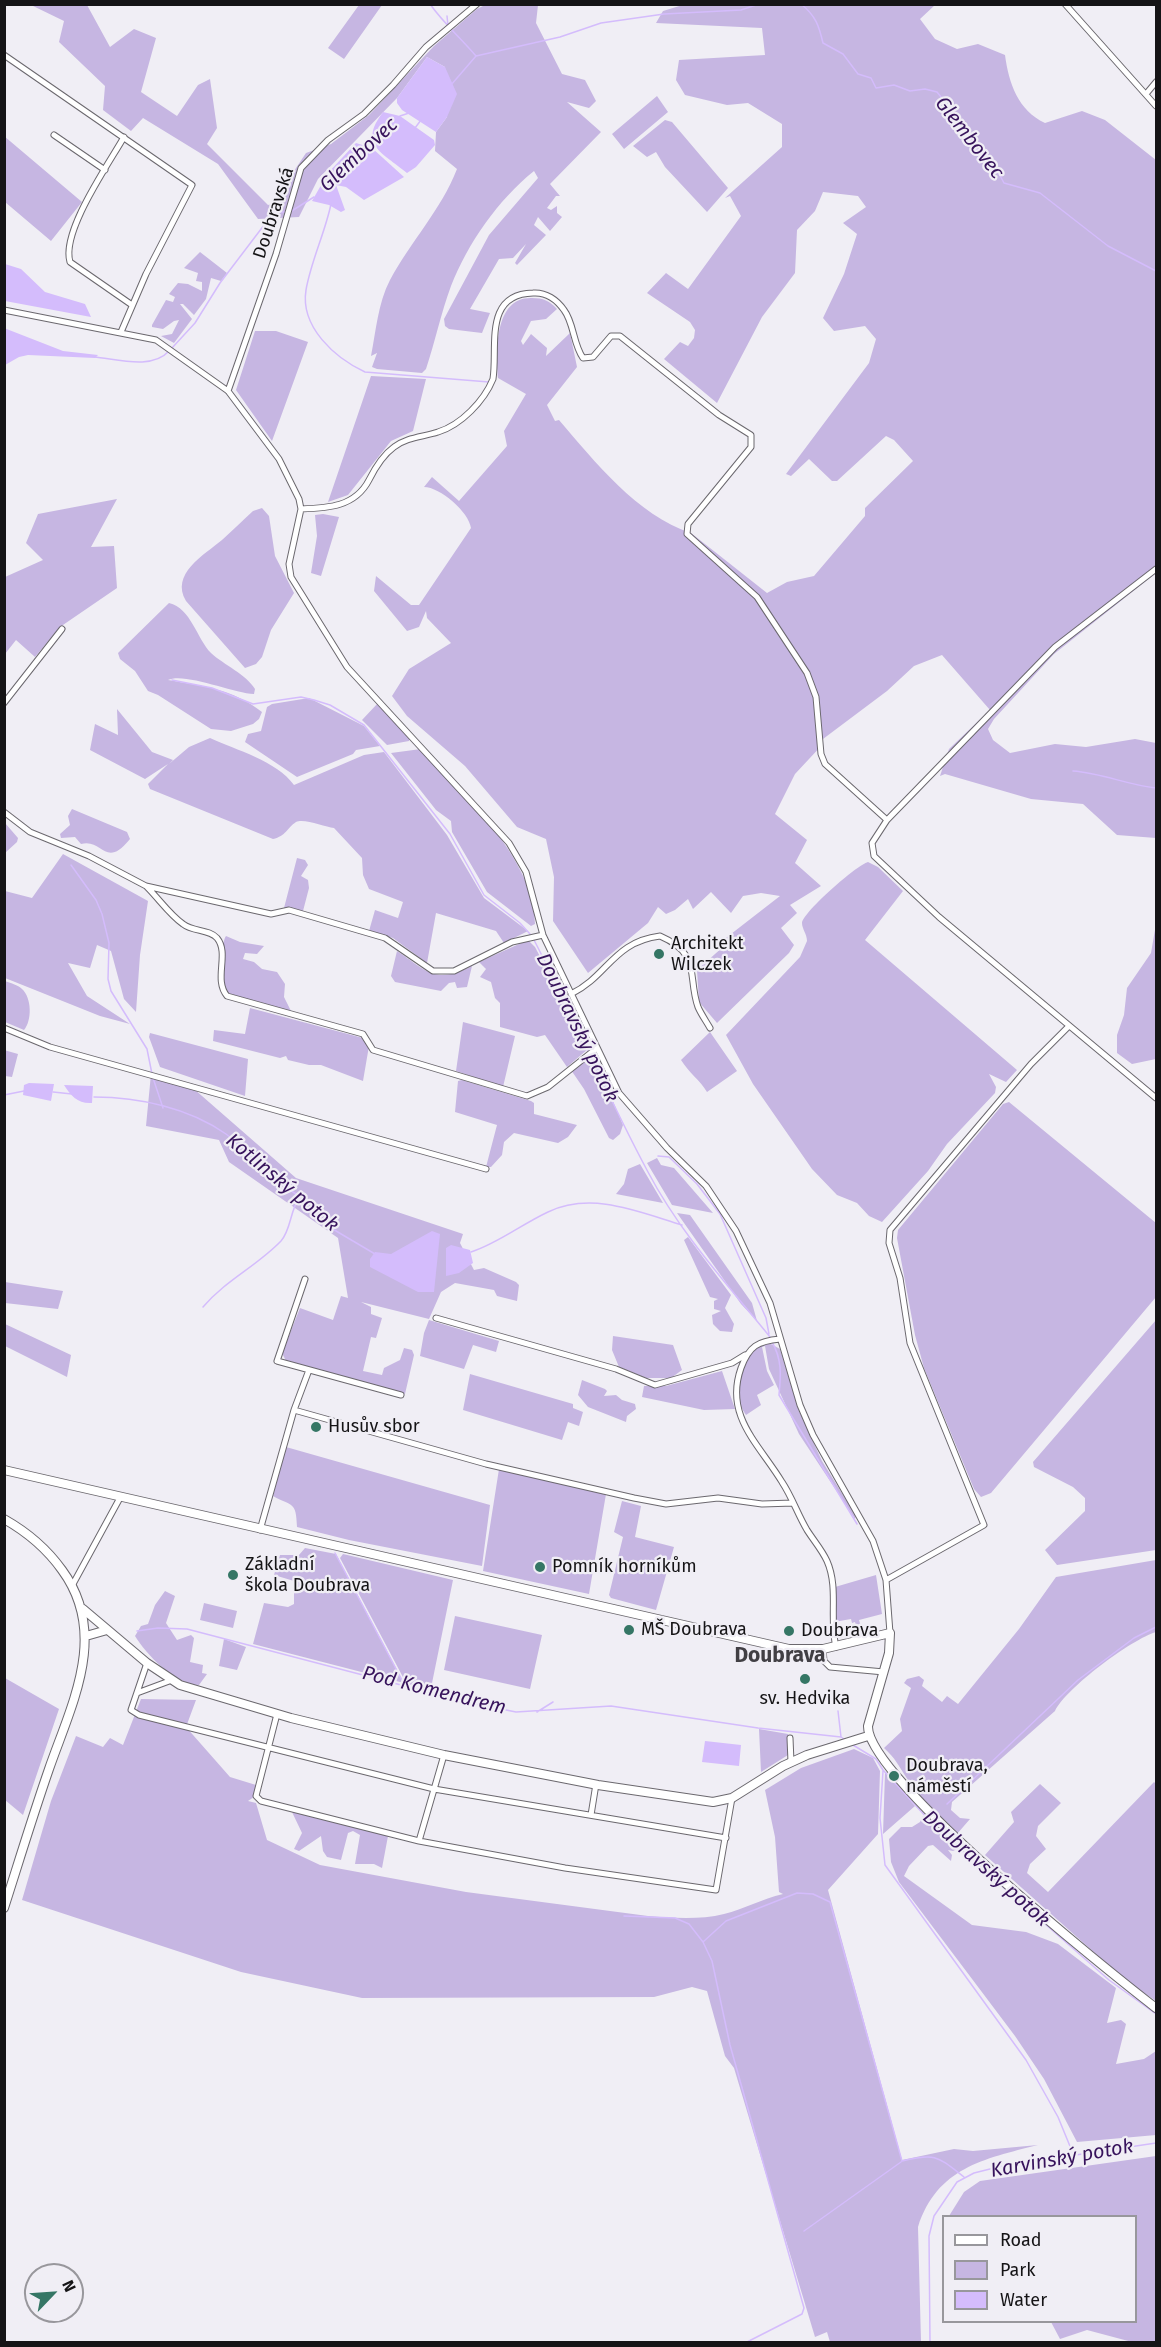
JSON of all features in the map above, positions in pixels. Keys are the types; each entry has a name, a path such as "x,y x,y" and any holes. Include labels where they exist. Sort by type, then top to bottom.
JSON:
{"street":[{"name":"Doubravská","path":"228,391 276,254 301,168 328,140 379,99 426,47 477,4"},
{"path":"1065,4 1156,106"},
{"path":"4,55 192,185 132,305 121,332"},
{"path":"1146,94 1156,82"},
{"path":"54,135 105,170"},
{"path":"124,137 77,224 68,253 70,262 132,305"},
{"path":"300,509 333,506 354,498 367,484 382,458 396,446 411,438 439,432 457,422 480,400 493,379 495,326 504,304 528,293 551,297 566,313 583,358 593,357 611,336 620,336 719,415 751,435 751,447 688,524 687,534 757,597 812,684 825,764 887,820"},
{"path":"4,310 156,340 228,391 279,459 295,487 300,509 289,564 291,577 347,667 509,843 526,872 543,935 597,1048 628,1106 706,1186 736,1231 770,1303 808,1425 873,1541 886,1580 890,1633 889,1653 868,1736 882,1759 947,1830 1098,1962 1156,2008"},
{"path":"1156,569 1055,647 887,820 872,843 874,856 881,866 1156,1098"},
{"path":"4,703 62,629"},
{"path":"4,812 30,832 89,856 146,886 271,914 289,910 385,938 433,971 454,971 512,942 543,935"},
{"path":"146,886 182,924 208,932 218,939 221,948 220,983 227,996 363,1035 373,1050 527,1096 548,1087 597,1048"},
{"path":"571,994 589,985 615,954 630,944 660,936 683,952 690,962 694,971 698,1007 710,1028"},
{"path":"886,1580 984,1525 910,1343 900,1278 889,1243 890,1230 1031,1064 1069,1026"},
{"path":"4,1028 50,1047 486,1169"},
{"path":"305,1279 277,1361 401,1395"},
{"path":"436,1318 616,1369 655,1384 732,1363 746,1355 760,1341 780,1339"},
{"path":"746,1355 734,1387 739,1408 748,1435 783,1482 832,1574 833,1629 836,1647"},
{"path":"260,1530 294,1410 309,1370"},
{"path":"294,1410 486,1464 666,1504 718,1498 762,1504 793,1503"},
{"path":"4,1470 789,1649 836,1647 890,1633"},
{"path":"73,1584 121,1496"},
{"path":"4,1520 22,1529 52,1556 73,1584 83,1609 86,1636 82,1668 71,1707 4,1908"},
{"path":"83,1609 147,1662 180,1685 277,1713 444,1755 596,1784 713,1802 732,1798 792,1762 868,1736"},
{"path":"86,1636 108,1630"},
{"path":"823,1649 824,1661 830,1667 884,1672"},
{"path":"147,1662 131,1710 139,1714 434,1790 726,1838"},
{"path":"137,1693 172,1680"},
{"path":"277,1713 256,1796 261,1801 419,1841 565,1868 716,1890 732,1798"},
{"path":"790,1738 792,1762"},
{"path":"419,1841 444,1755"},
{"path":"591,1815 596,1784"}],"green space":[{"path":"686,4 935,5 920,19 935,39 957,49 978,44 1005,55 1016,95 1036,118 1045,123 1082,111 1105,120 1156,160 1156,573 1054,654 994,719 988,729 993,740 1010,753 1055,744 1086,747 1135,739 1156,743 1156,838 1117,835 1083,804 1031,799 945,774 940,776 949,749 990,710 942,655 914,666 887,691 823,739 823,744 795,774 775,814 807,840 795,863 821,886 790,905 797,913 781,928 794,945 789,953 717,1023 699,1002 697,970 724,946 722,941 780,896 761,893 743,896 731,913 711,892 693,909 688,899 666,914 658,907 648,923 588,973 553,921 554,877 546,839 517,827 465,766 407,716 392,696 409,669 451,643 427,618 426,611 419,627 407,631 374,591 376,576 411,605 419,605 471,528 465,515 453,502 438,491 424,487 432,477 459,501 507,446 504,431 526,394 498,378 498,341 504,316 510,306 520,300 543,299 557,309 546,319 531,321 521,341 523,345 531,334 547,348 546,356 570,333 577,367 547,405 555,421 559,420 618,486 635,500 671,525 691,533 767,593 787,582 814,576 865,516 865,508 913,461 894,440 886,436 837,481 832,481 809,459 791,476 786,474 869,363 876,339 865,326 834,331 823,318 844,274 857,234 843,223 866,207 858,196 823,192 815,211 797,230 795,273 762,317 717,403 664,359 680,342 688,346 694,338 695,330 690,322 647,293 666,273 688,289 741,216 730,196 725,198 782,147 782,124 748,103 727,105 685,95 676,80 679,60 765,55 762,28 656,23 663,11"},
{"path":"31,5 87,5 110,47 134,29 156,38 141,92 177,116 198,85 210,79 217,128 207,144 268,205 282,201 290,177 306,153 331,144 369,115 434,46 477,9 485,5 538,5 536,23 562,74 585,80 596,101 589,108 567,102 601,132 550,184 560,196 556,196 547,208 551,210 557,206 557,213 562,217 550,231 538,217 534,225 546,235 517,265 515,263 526,244 513,258 499,259 470,309 490,313 482,333 449,329 445,326 444,319 489,235 538,178 534,171 496,209 466,254 447,296 426,369 422,373 377,369 372,367 377,353 371,356 386,289 398,266 443,198 457,169 435,151 436,132 447,117 445,67 427,57 397,98 318,179 299,217 258,219 218,164 143,118 131,131 103,110 105,86 59,42 64,21"},
{"path":"359,5 382,5 344,59 328,48"},
{"path":"657,96 668,112 624,149 612,134"},
{"path":"665,120 672,122 728,188 707,212 665,167 656,152 647,157 633,146"},
{"path":"4,136 82,202 51,241 5,202"},
{"path":"200,252 227,273 221,281 211,278 206,299 194,315 183,304 180,304 192,319 174,343 161,336 172,334 179,320 163,329 152,327 152,325 166,300 173,302 175,297 169,294 178,283 188,284 202,291 202,282 196,281 198,273 184,268"},
{"path":"255,331 276,331 308,342 272,441 236,390"},
{"path":"371,376 426,379 413,431 391,441 348,495 328,502"},
{"path":"117,499 91,547 114,546 117,588 60,627 35,657 16,640 5,654 5,577 43,560 26,543 38,514"},
{"path":"262,508 269,516 275,556 294,593 271,630 262,657 256,664 245,668 186,601 182,591 182,582 198,559 253,511"},
{"path":"315,515 339,517 321,576 311,573 317,536"},
{"path":"169,603 183,611 211,653 246,679 255,689 254,694 185,679 168,680 229,693 240,698 262,712 253,724 231,731 211,729 148,691 135,671 120,659 118,653"},
{"path":"309,698 364,726 380,746 356,750 353,754 297,777 245,742 248,734 261,731 267,707 272,704"},
{"path":"378,703 410,738 409,741 387,745 362,720"},
{"path":"117,709 152,752 173,760 169,764 189,747 210,738 267,763 294,785 364,755 384,752 447,835 484,898 528,931 504,943 496,931 436,913 427,963 393,938 369,931 375,910 398,918 403,902 369,889 363,875 362,858 334,828 300,821 293,824 281,836 273,839 150,789 148,784 168,764 145,779 90,750 95,724 118,735"},
{"path":"421,749 475,807 510,851 523,875 532,899 535,924 531,926 487,892 452,832 451,821 436,810 391,753"},
{"path":"72,809 127,832 130,839 122,848 109,853 88,843 81,844 75,837 61,838 60,834 70,825 68,816"},
{"path":"5,823 18,838 17,842 5,853"},
{"path":"63,854 148,901 140,955 136,1012 124,999 111,951 97,945 90,968 68,963 87,996 130,1024 100,1016 5,978 5,891 32,898"},
{"path":"297,858 305,860 308,865 301,876 308,880 309,888 303,911 284,908"},
{"path":"868,862 878,867 903,891 865,940 1017,1070 1006,1082 989,1074 996,1087 995,1093 947,1144 928,1171 882,1222 869,1216 857,1203 837,1195 812,1169 753,1084 726,1035 800,957 807,941 802,923 805,917 843,879"},
{"path":"1156,924 1156,1059 1132,1064 1117,1053 1117,1035 1124,1015 1127,988 1151,953"},
{"path":"226,936 240,942 264,946 257,954 245,953 243,959 254,962 262,969 277,972 285,984 284,997 291,1011 235,997 226,991 223,954"},
{"path":"528,940 535,947 588,1049 567,1067 545,1035 537,1037 500,1027 500,1003 495,998 491,982 480,977 486,969 479,962"},
{"path":"397,951 424,970 440,975 459,972 472,966 467,987 457,988 455,982 449,983 441,991 395,982 391,976"},
{"path":"5,981 16,985 28,998 30,1015 24,1030 5,1022"},
{"path":"250,1008 363,1038 369,1046 363,1081 321,1065 309,1065 288,1060 286,1056 280,1058 213,1041 214,1030 245,1034"},
{"path":"463,1022 515,1036 503,1087 456,1071"},
{"path":"710,1032 737,1071 707,1092 681,1060"},
{"path":"150,1033 248,1059 245,1096 160,1067 149,1037"},
{"path":"4,1050 18,1054 12,1077 5,1076"},
{"path":"591,1055 594,1056 623,1125 620,1134 613,1140 609,1138 584,1089 571,1070"},
{"path":"151,1074 194,1089 296,1178 463,1234 460,1243 474,1270 484,1268 516,1282 519,1285 517,1301 497,1296 494,1290 455,1283 441,1292 429,1319 361,1302 371,1307 371,1314 382,1318 376,1338 371,1337 363,1371 382,1375 384,1368 400,1360 404,1348 412,1350 414,1355 405,1394 286,1361 282,1353 300,1308 333,1320 341,1296 348,1298 338,1238 229,1162 219,1140 146,1126"},
{"path":"462,1080 531,1101 534,1103 534,1114 577,1125 568,1137 558,1143 514,1133 504,1142 502,1155 491,1167 486,1167 497,1125 455,1112 458,1081"},
{"path":"1009,1102 1156,1223 1156,1297 991,1493 981,1497 974,1489 924,1368 915,1335 897,1238 898,1230 1003,1104"},
{"path":"657,1158 661,1165 674,1168 713,1213 672,1205 647,1163"},
{"path":"640,1164 663,1203 616,1194 624,1184 628,1169"},
{"path":"677,1213 690,1215 752,1303 757,1321 741,1304"},
{"path":"688,1237 731,1295 725,1308 734,1324 732,1332 720,1331 713,1324 712,1315 721,1311 714,1309 714,1301 718,1299 710,1297 684,1240"},
{"path":"5,1282 63,1291 58,1309 5,1303"},
{"path":"429,1320 499,1341 496,1352 473,1345 464,1369 420,1356"},
{"path":"1156,1320 1156,1550 1057,1565 1045,1550 1085,1511 1085,1498 1073,1487 1034,1467 1033,1462"},
{"path":"5,1324 71,1355 67,1377 5,1346"},
{"path":"613,1336 673,1345 682,1370 671,1378 646,1378 619,1367 612,1350"},
{"path":"769,1343 780,1349 799,1411 822,1461 856,1516 855,1519 799,1434 769,1369 765,1346 762,1347 767,1371 774,1385 757,1395 761,1405 746,1415 741,1406 738,1387 747,1360 758,1345"},
{"path":"722,1371 735,1409 704,1410 642,1397 644,1386 666,1386"},
{"path":"470,1374 573,1404 573,1408 583,1412 579,1426 568,1422 562,1440 463,1410"},
{"path":"582,1380 605,1389 607,1391 604,1396 616,1395 622,1400 635,1404 636,1409 627,1416 626,1422 588,1407 578,1395"},
{"path":"286,1447 490,1505 482,1566 349,1540 297,1527 296,1513 292,1506 273,1496"},
{"path":"499,1469 606,1494 589,1594 483,1571"},
{"path":"622,1501 641,1506 635,1537 674,1547 656,1610 611,1598 609,1595 623,1537 614,1532"},
{"path":"305,1548 336,1554 404,1683 253,1644 264,1603 288,1607 294,1604 294,1581 274,1575 280,1555 299,1555"},
{"path":"343,1554 453,1580 431,1688 410,1685 405,1681 340,1558"},
{"path":"1156,1560 1156,1632 1116,1654 1085,1678 1055,1711 952,1802 951,1810 960,1818 970,1819 957,1834 923,1800 884,1748 902,1731 900,1719 911,1688 904,1683 907,1679 919,1676 924,1680 922,1686 942,1702 947,1696 958,1704 1019,1629 1056,1577"},
{"path":"876,1575 882,1614 859,1620 862,1630 858,1632 855,1622 852,1623 851,1619 834,1622 835,1587"},
{"path":"165,1591 175,1596 166,1623 177,1640 191,1635 194,1638 190,1662 203,1665 202,1673 207,1674 199,1685 190,1684 171,1674 146,1651 135,1636 141,1626 148,1624 155,1605"},
{"path":"204,1603 237,1611 233,1628 200,1620"},
{"path":"455,1616 542,1635 530,1689 444,1670"},
{"path":"224,1639 246,1647 237,1670 219,1666"},
{"path":"5,1678 59,1709 23,1815 5,1800"},
{"path":"141,1699 196,1700 186,1727 230,1777 256,1785 254,1797 248,1801 256,1803 267,1840 320,1865 466,1892 648,1916 686,1918 715,1916 783,1894 779,1892 775,1837 765,1790 801,1768 854,1749 873,1758 880,1771 878,1834 828,1890 902,2160 954,2149 973,2151 1038,2145 999,2155 964,2169 937,2191 926,2207 918,2227 921,2342 830,2342 827,2332 815,2337 734,2068 725,2056 707,1991 692,1987 654,1997 362,1998 241,1972 22,1900 51,1801 76,1736 103,1747 110,1738 123,1745"},
{"path":"759,1729 788,1734 788,1755 761,1772"},
{"path":"885,1773 915,1806 883,1834"},
{"path":"1154,1782 1156,1784 1156,2001 1125,1980 985,1855 1014,1822 1011,1812 1040,1784 1061,1803 1038,1826 1036,1836 1046,1849 1030,1864 1027,1873 1048,1892"},
{"path":"292,1812 388,1836 382,1868 374,1864 355,1864 360,1835 353,1831 348,1833 341,1860 327,1857 323,1851 321,1836 299,1851 294,1849 302,1833"},
{"path":"923,1816 957,1849 948,1850 952,1855 951,1861 933,1845 928,1846 909,1866 904,1876 972,1925 1026,1932 1058,1944 1116,1988 1107,2023 1121,2020 1126,2024 1116,2064 1144,2059 1156,2051 1156,2135 1077,2142 1044,2079 1015,2036 899,1882 891,1862 889,1839 901,1827 912,1827 920,1822"},
{"path":"1156,2156 1156,2342 1132,2342 1087,2330 1060,2339 1052,2323 1137,2323 1137,2215 950,2215 964,2192 980,2181"}],"water":[{"path":"427,57 445,67 457,94 447,117 436,132 402,110 397,103 397,98"},
{"path":"383,112 400,116 434,140 435,145 416,167 407,173 382,153 373,140 376,123"},
{"path":"356,143 372,148 404,177 364,200 346,187 336,185 345,210 341,212 329,205 312,201 328,173"},
{"path":"5,264 21,269 45,292 85,304 91,317 5,301"},
{"path":"4,328 63,351 98,355 95,358 28,355 5,365"},
{"path":"29,1083 54,1084 51,1101 23,1095 24,1085"},
{"path":"64,1085 93,1086 92,1103 75,1098"},
{"path":"432,1231 440,1234 434,1292 418,1292 370,1267 370,1259 375,1252 391,1254"},
{"path":"451,1245 470,1250 473,1263 459,1273 446,1276 446,1248"},
{"path":"705,1741 741,1745 739,1766 702,1762"}],"waterway":[{"path":"430,4 476,56"},
{"name":"Glembovec","path":"451,85 476,56 560,37 601,23 664,14 741,10 759,4"},
{"name":"Glembovec","path":"801,4 816,22 823,43 843,54 858,74 871,78 876,88 894,85 910,91 925,89 937,92 962,123 969,144 992,161 1004,183 1040,193 1108,246 1156,271"},
{"path":"447,16 448,26"},
{"name":"Glembovec","path":"400,116 409,113"},
{"path":"415,128 421,120"},
{"name":"Glembovec","path":"290,212 314,197"},
{"path":"331,204 306,290 308,316 322,340 342,358 365,372 489,382"},
{"name":"Glembovec","path":"172,348 195,323 220,283 274,212 286,212"},
{"name":"Glembovec","path":"94,357 144,362 162,357 169,351"},
{"name":"Doubravský potok","path":"172,680 212,688 253,704 301,697 314,700 330,705 364,725 450,834 484,895 520,923 530,934"},
{"path":"1073,771 1156,788"},
{"path":"71,865 96,900 102,914 109,943 108,979 111,991 147,1049 152,1074"},
{"name":"Doubravský potok","path":"533,938 618,1114 661,1194 705,1258 770,1337"},
{"path":"153,1078 163,1108"},
{"name":"Kotlinský potok","path":"4,1095 24,1091"},
{"name":"Kotlinský potok","path":"53,1092 72,1094"},
{"name":"Kotlinský potok","path":"94,1097 146,1102 196,1117 226,1134 256,1163"},
{"path":"658,1156 669,1157 697,1184 720,1214 766,1318 769,1334"},
{"name":"Kotlinský potok","path":"273,1179 296,1194 331,1228 375,1254"},
{"path":"203,1307 212,1297 281,1241 299,1198"},
{"name":"Kotlinský potok","path":"471,1252 548,1212 581,1203 615,1206 682,1225"},
{"name":"Doubravský potok","path":"772,1342 780,1367 779,1395 857,1524"},
{"path":"335,1553 404,1684"},
{"path":"947,1804 1078,1680 1134,1638 1156,1627"},
{"name":"Pod Komendrem","path":"137,1631 158,1628 187,1629 466,1702 516,1712 611,1706 758,1728 841,1737"},
{"name":"Pod Komendrem","path":"537,1712 553,1702"},
{"name":"Doubravský potok","path":"838,1711 841,1737 844,1739"},
{"name":"Doubravský potok","path":"853,1745 876,1759 883,1770 939,1831 1109,1980 1156,2014"},
{"path":"883,1771 880,1818 885,1865 1026,2060 1058,2117 1074,2156"},
{"path":"747,2342 802,2314 804,2308 730,2045 712,1961 703,1942 726,1921 797,1893 813,1894 830,1902 902,2161 922,2157 936,2158 964,2177"},
{"path":"624,1916 675,1918 689,1924 703,1942"},
{"name":"Karvinský potok","path":"930,2342 929,2236 934,2216 957,2182 974,2173 1002,2166 1156,2143"},
{"path":"804,2231 901,2162"}],"place":[{"name":"Architekt Wilczek","path":"659,954"},
{"name":"Husův sbor","path":"316,1427"},
{"name":"Pomník horníkům","path":"540,1567"},
{"name":"Základní škola Doubrava","path":"233,1575"},
{"name":"MŠ Doubrava","path":"629,1630"},
{"name":"Doubrava","path":"789,1631"},
{"name":"sv. Hedvika","path":"805,1679"},
{"name":"Doubrava, náměstí","path":"894,1776"}],"district":[{"name":"Doubrava","path":"780,1656"}]}
